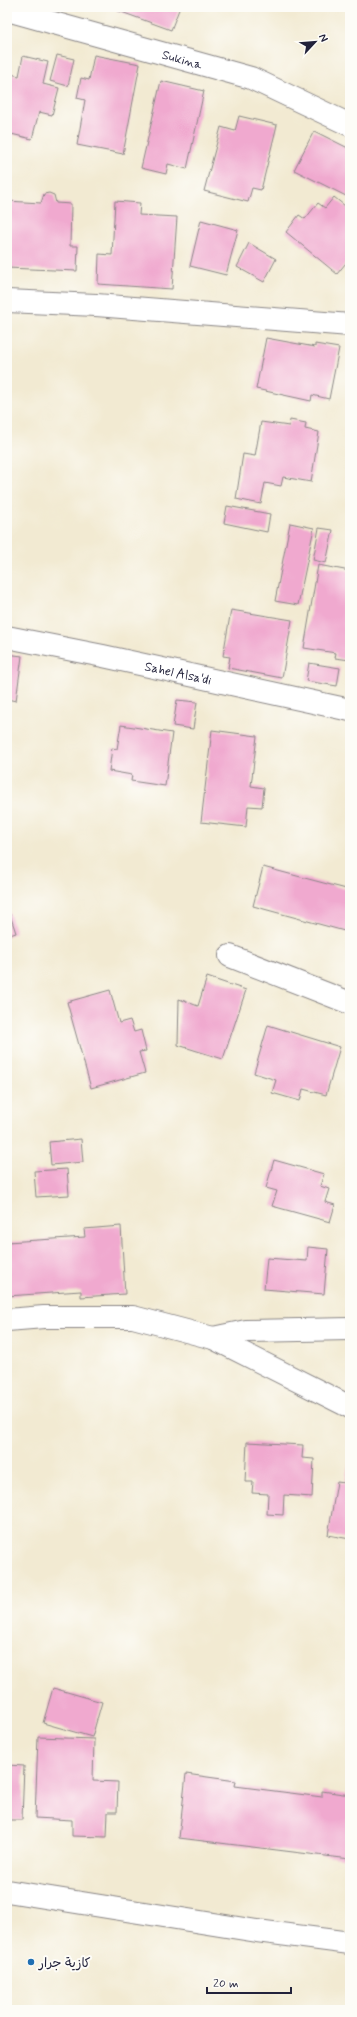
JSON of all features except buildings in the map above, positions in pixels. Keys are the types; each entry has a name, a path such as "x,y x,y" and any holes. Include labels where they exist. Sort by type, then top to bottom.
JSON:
{"street":[{"name":"Sukina","path":"7,10 251,78 350,125"},
{"path":"7,301 96,305 350,325"},
{"name":"Sahel Alsa'di","path":"7,637 103,656 350,710"},
{"path":"230,956 350,1003"},
{"path":"7,1320 44,1317 133,1317 213,1338 350,1407"},
{"path":"213,1338 246,1331 350,1329"},
{"path":"7,1891 257,1931 350,1943"}],"place":[{"name":"كازية جرار","path":"31,1962"}]}
